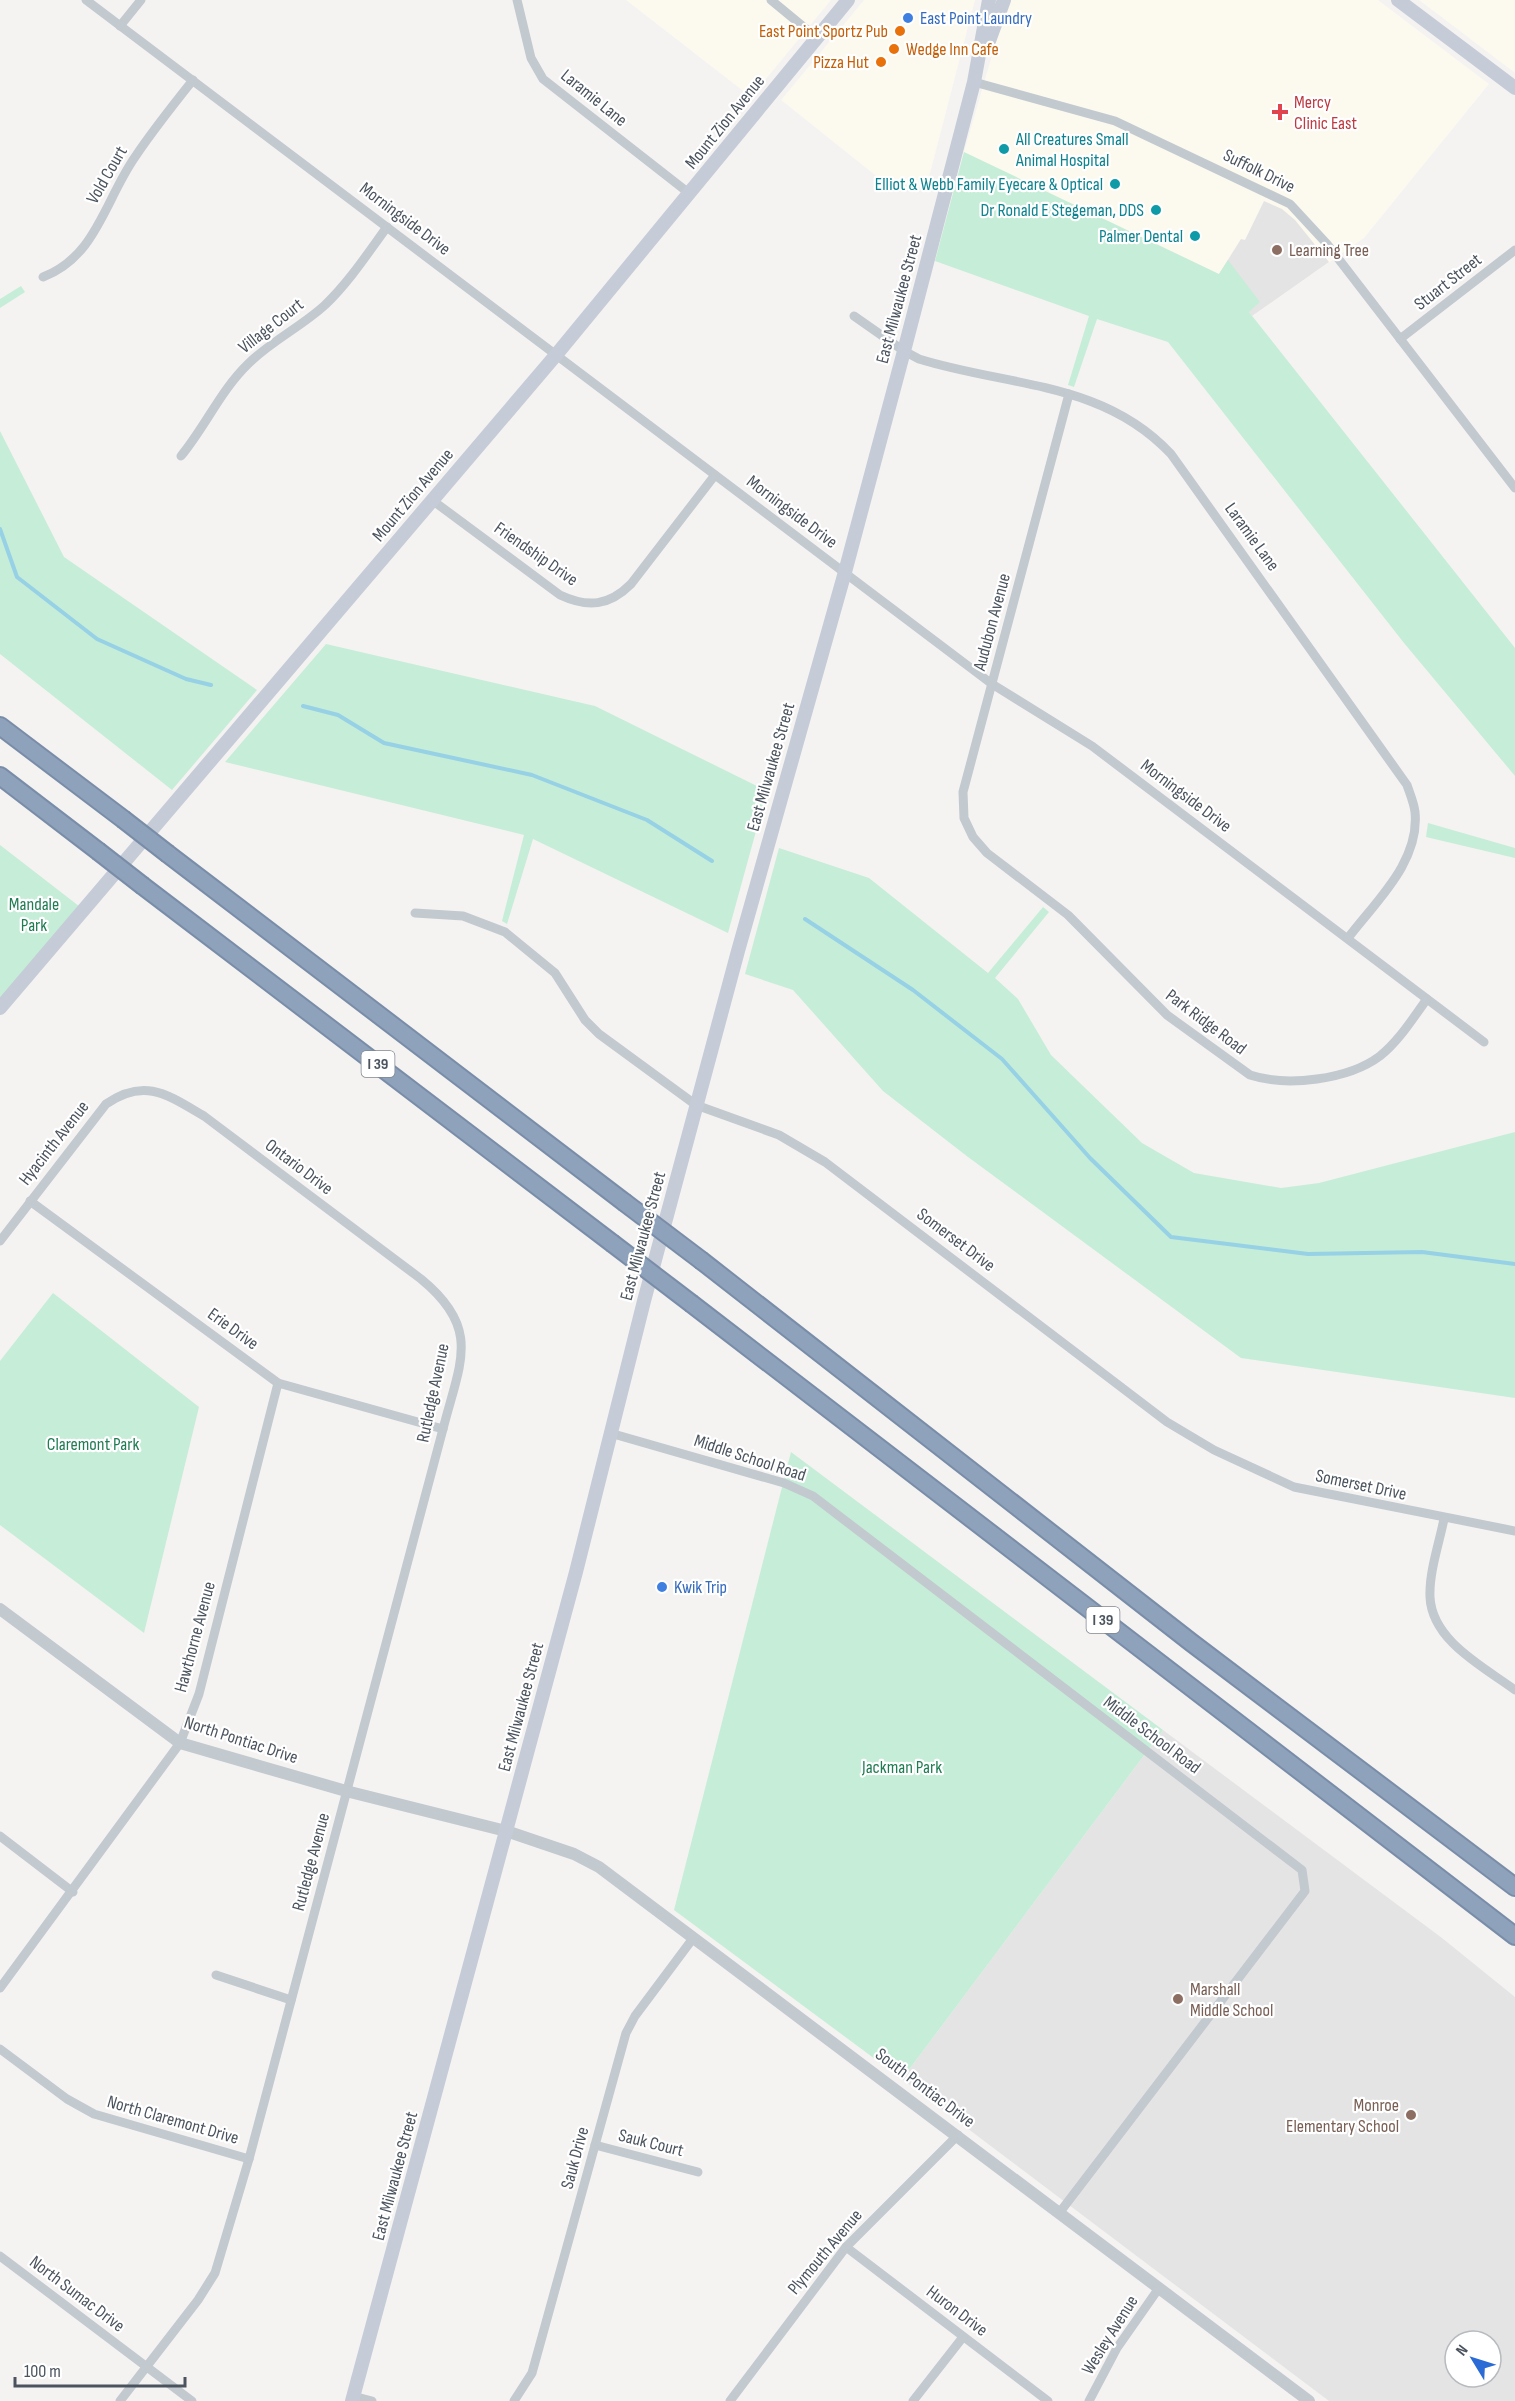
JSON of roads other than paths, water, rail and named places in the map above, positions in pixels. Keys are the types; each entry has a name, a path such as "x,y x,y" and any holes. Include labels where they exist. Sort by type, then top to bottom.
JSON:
{"highway":[{"name":"I 39","path":"0,726 702,1261 1192,1643 1515,1887"},
{"name":"I 39","path":"0,776 1515,1936"}],"main road":[{"name":"Mount Zion Avenue","path":"0,1008 556,355 848,0"},
{"name":"East Milwaukee Street","path":"352,2398 506,1831 696,1105 845,572 904,351 974,82 989,0"},
{"name":"East Milwaukee Street","path":"974,82 1004,0"},
{"path":"1398,0 1515,88"}],"street":[{"name":"Morningside Drive","path":"86,0 992,684 1092,746 1484,1042"},
{"path":"120,26 141,0"},
{"name":"Laramie Lane","path":"517,0 531,58 543,79 690,194"},
{"path":"771,0 818,38"},
{"name":"Vold Court","path":"43,277 62,270 77,257 93,236 134,158 193,80"},
{"name":"Suffolk Drive","path":"974,82 1115,121 1290,204 1328,244 1514,486"},
{"name":"Village Court","path":"181,456 199,435 232,382 249,363 323,306 341,288 387,227"},
{"name":"Stuart Street","path":"1400,339 1515,250"},
{"name":"Laramie Lane","path":"854,316 904,351 943,366 1069,394 1123,414 1153,435 1171,454 1407,785 1415,811 1415,832 1411,850 1401,870 1348,938"},
{"name":"Audubon Avenue","path":"987,853 968,828 962,801 1069,394"},
{"name":"Friendship Drive","path":"432,500 560,595 573,601 593,605 615,597 631,584 715,475"},
{"name":"Park Ridge Road","path":"987,853 1068,915 1167,1015 1250,1075 1266,1080 1296,1081 1356,1069 1387,1050 1427,999"},
{"name":"Somerset Drive","path":"415,913 463,916 505,932 555,973 595,1029 696,1105 802,1146 1167,1422 1214,1450 1294,1487 1444,1519 1515,1531"},
{"name":"Ontario Drive","path":"115,1097 146,1088 166,1093 204,1116 421,1279 449,1305"},
{"name":"Hyacinth Avenue","path":"0,1241 106,1104 115,1097"},
{"name":"Erie Drive","path":"30,1200 278,1383 443,1429"},
{"name":"Rutledge Avenue","path":"120,2401 198,2300 215,2273 249,2159 460,1361 461,1337 449,1305"},
{"name":"Hawthorne Avenue","path":"0,1988 73,1892 180,1743 199,1694 278,1383"},
{"name":"Middle School Road","path":"610,1433 784,1483 813,1496 1302,1870 1305,1890 1060,2212"},
{"path":"1444,1519 1431,1584 1434,1617 1440,1629 1456,1645 1515,1690"},
{"name":"North Pontiac Drive","path":"0,1609 180,1743 346,1791 506,1831"},
{"name":"South Pontiac Drive","path":"506,1831 574,1854 599,1867 1309,2401"},
{"path":"0,1836 73,1892"},
{"name":"Sauk Drive","path":"514,2401 532,2373 626,2033 635,2016 694,1937"},
{"path":"216,1975 291,2000"},
{"name":"North Claremont Drive","path":"0,2049 67,2099 94,2114 249,2159"},
{"name":"Plymouth Avenue","path":"730,2401 846,2247 957,2135"},
{"name":"Sauk Court","path":"595,2145 698,2172"},
{"name":"Huron Drive","path":"846,2247 1048,2401"},
{"name":"North Sumac Drive","path":"0,2256 192,2401"},
{"name":"Wesley Avenue","path":"1089,2401 1117,2348 1160,2288"},
{"path":"913,2401 963,2337"},
{"path":"352,2398 372,2401"}],"waterway":[{"path":"0,529 17,577 97,639 186,679 211,685"},
{"path":"303,706 338,715 384,743 532,775 647,820 712,861"},
{"path":"805,919 913,990 1002,1059 1090,1158 1171,1237 1308,1254 1422,1252 1515,1264"}],"place":[{"name":"East Point Laundry","path":"908,18"},
{"name":"East Point Sportz Pub","path":"900,31"},
{"name":"Wedge Inn Cafe","path":"894,49"},
{"name":"Pizza Hut","path":"881,62"},
{"name":"Mercy Clinic East","path":"1280,112"},
{"name":"All Creatures Small Animal Hospital","path":"1004,149"},
{"name":"Elliot & Webb Family Eyecare & Optical","path":"1115,184"},
{"name":"Dr Ronald E Stegeman, DDS","path":"1156,210"},
{"name":"Palmer Dental","path":"1195,236"},
{"name":"Learning Tree","path":"1277,250"},
{"name":"Kwik Trip","path":"662,1587"},
{"name":"Marshall Middle School","path":"1178,1999"},
{"name":"Monroe Elementary School","path":"1411,2115"}],"park label":[{"name":"Mandale Park","path":"34,914"},
{"name":"Claremont Park","path":"93,1444"},
{"name":"Jackman Park","path":"902,1767"}]}
